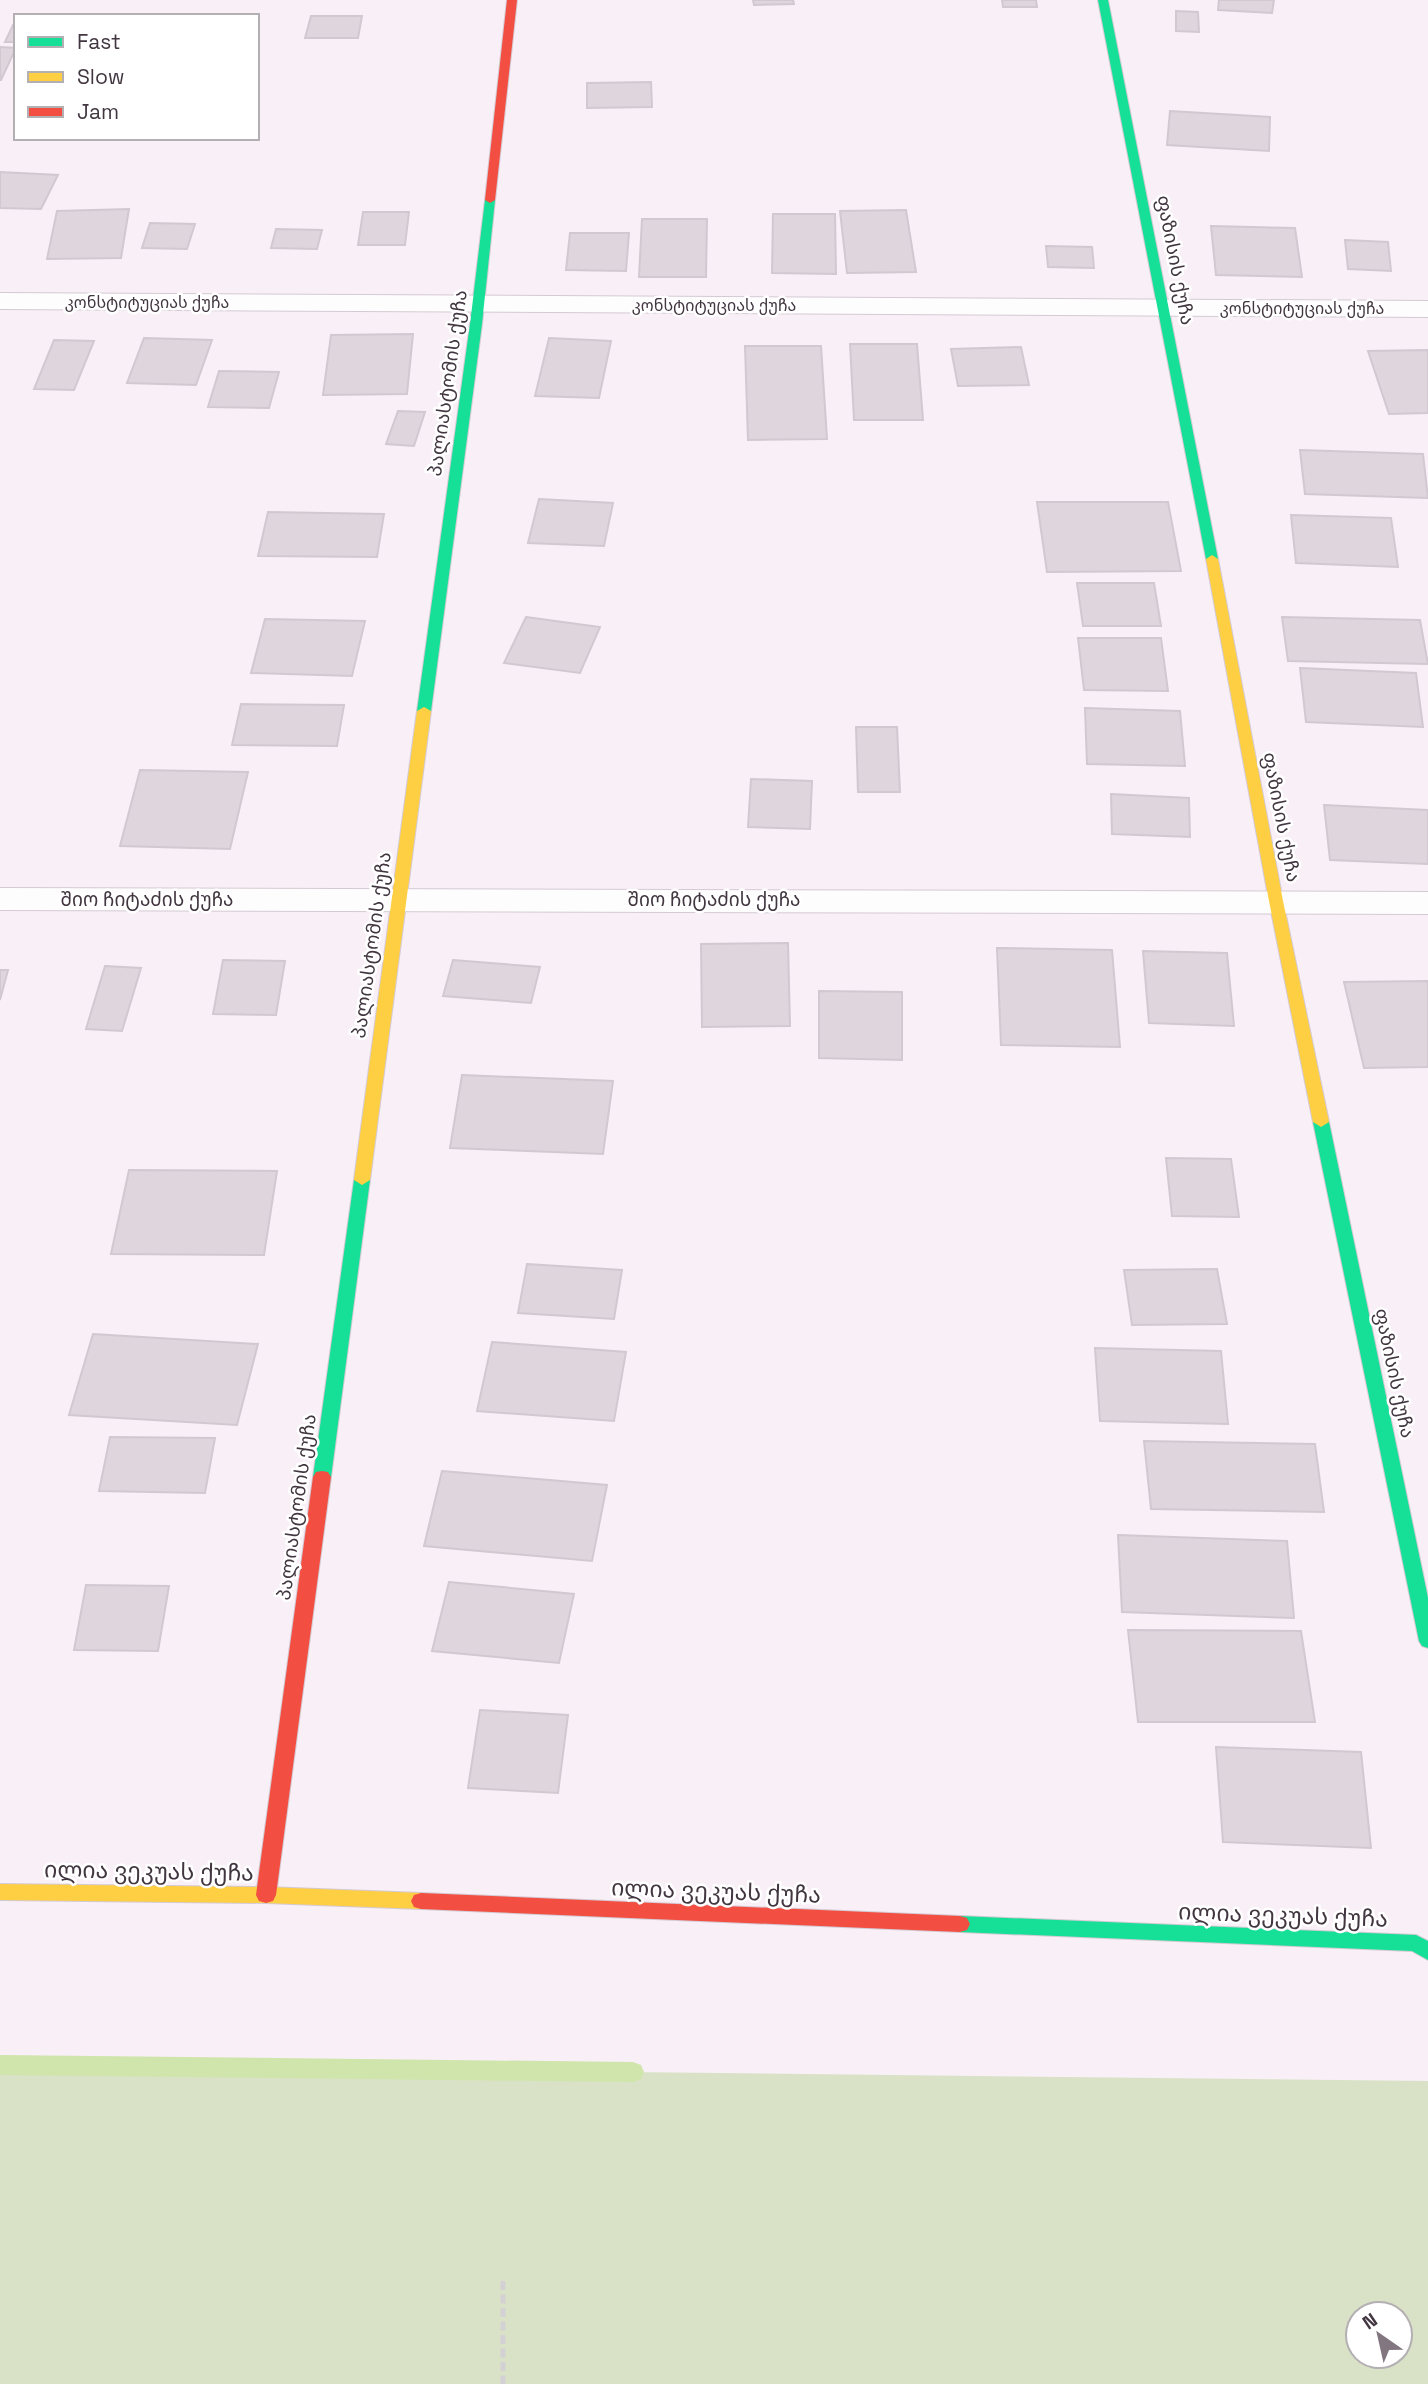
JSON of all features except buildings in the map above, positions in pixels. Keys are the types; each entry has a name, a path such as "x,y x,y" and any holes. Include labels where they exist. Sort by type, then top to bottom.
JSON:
{"street":[{"name":"პალიასტომის ქუჩა","path":"266,1895 479,304 512,0"},
{"name":"ფაზისის ქუჩა","path":"1103,0 1165,307 1276,901 1428,1641"},
{"name":"კონსტიტუციას ქუჩა","path":"0,301 1428,309"},
{"name":"შიო ჩიტაძის ქუჩა","path":"0,899 1428,903"},
{"name":"ილია ვეკუას ქუჩა","path":"0,1892 266,1895 1402,1943 1416,1944 1428,1952"}],"path":[{"path":"503,2281 503,2384"}],"green space":[{"path":"0,2065 1428,2081 1428,2384 0,2384"}],"waterway":[{"path":"0,2065 633,2072"}],"traffic: fast":[{"path":"1103,0 1212,559"},
{"path":"424,711 490,200"},
{"path":"1321,1122 1428,1641"},
{"path":"322,1477 362,1180"},
{"path":"960,1924 1416,1943 1428,1952"}],"traffic: slow":[{"path":"1212,559 1276,901 1321,1122"},
{"path":"362,1180 424,711"},
{"path":"0,1892 266,1895 421,1901"}],"traffic: jam":[{"path":"490,200 512,0"},
{"path":"266,1895 322,1477"},
{"path":"421,1901 960,1924"}]}
